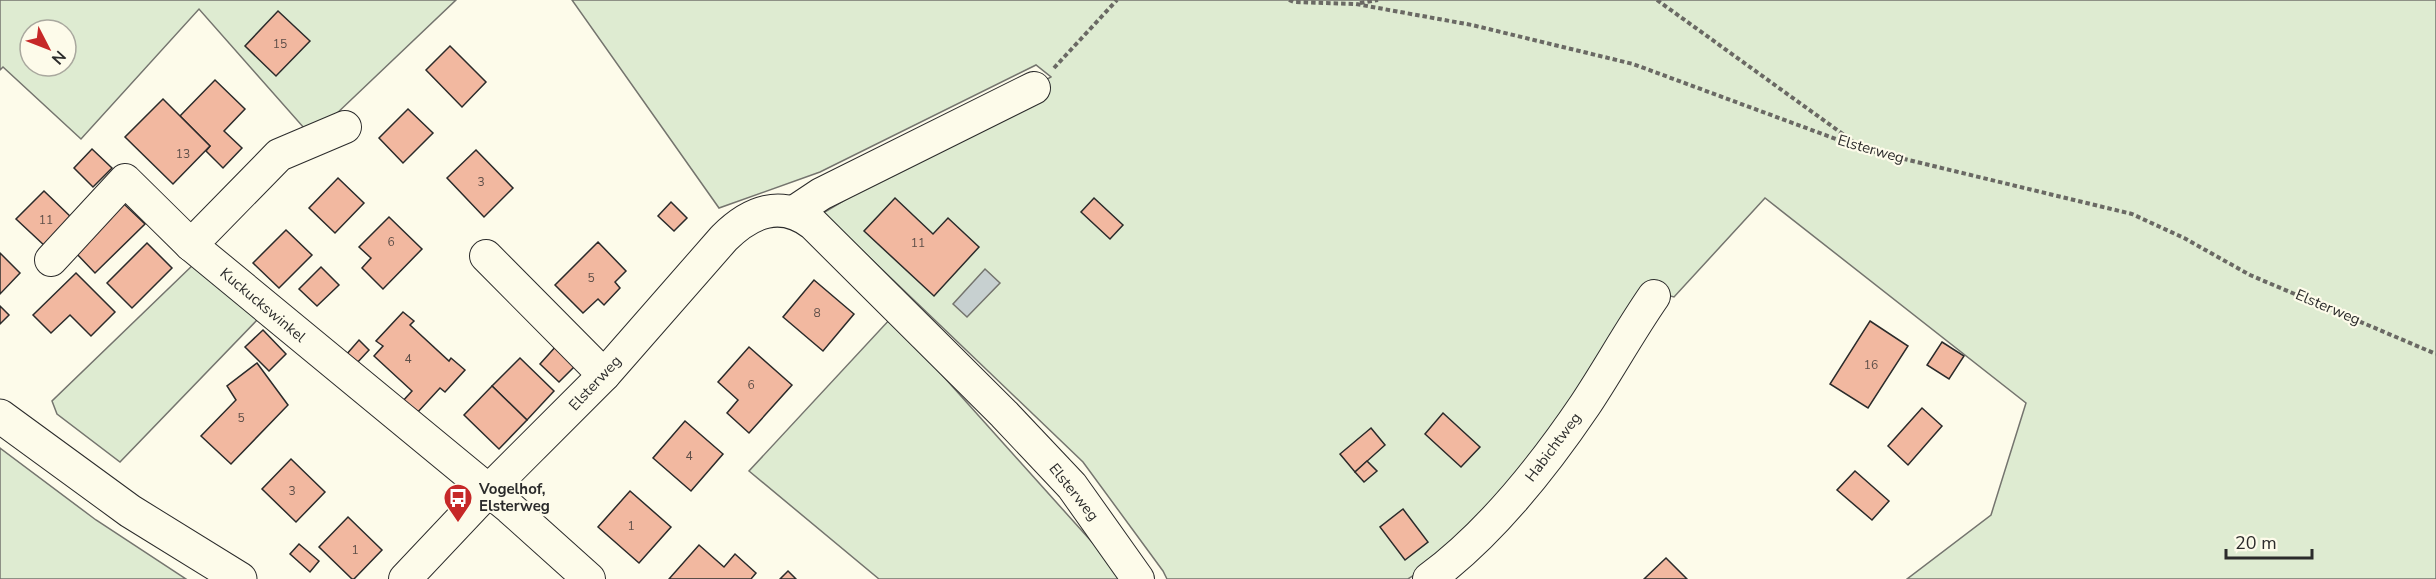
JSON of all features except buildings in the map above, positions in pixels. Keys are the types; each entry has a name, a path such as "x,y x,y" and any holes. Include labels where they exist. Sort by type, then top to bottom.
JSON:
{"main road":[{"path":"0,416 130,511 240,579"}],"street":[{"path":"794,212 821,194 1034,88"},
{"path":"191,245 279,155 345,127"},
{"name":"Kuckuckswinkel","path":"51,260 125,180 191,245 510,508 589,579"},
{"name":"Elsterweg","path":"405,579 603,375 739,223 756,213 794,212 823,234 1036,447 1072,486 1138,579"},
{"path":"486,256 603,375"},
{"name":"Habichtweg","path":"1429,579 1485,531 1544,461 1585,405 1654,296"}],"path":[{"path":"1034,88 1118,0"},
{"name":"Elsterweg","path":"1289,0 1356,4 1472,25 1633,64 1863,149 2132,214 2184,238 2250,275 2436,354"},
{"path":"1356,4 1378,0"},
{"path":"1657,0 1863,149"}],"green space":[{"path":"0,0 456,0 312,137 199,9 81,139 3,67 0,70"},
{"path":"572,0 2436,0 2436,579 1907,579 1991,515 2026,403 1765,198 1674,297 1651,291 1546,450 1450,552 1408,579 1167,579 1083,462 823,213 1051,77 1036,65 820,172 719,208"},
{"path":"196,262 258,319 120,462 57,414 52,401"},
{"path":"891,318 1109,561 1120,579 879,579 749,471"},
{"path":"0,448 96,520 186,579 0,579"}],"shaded area":[{"path":"985,269 1000,283 967,317 953,304"}],"place":[{"name":"Vogelhof, Elsterweg","path":"458,524"}]}
